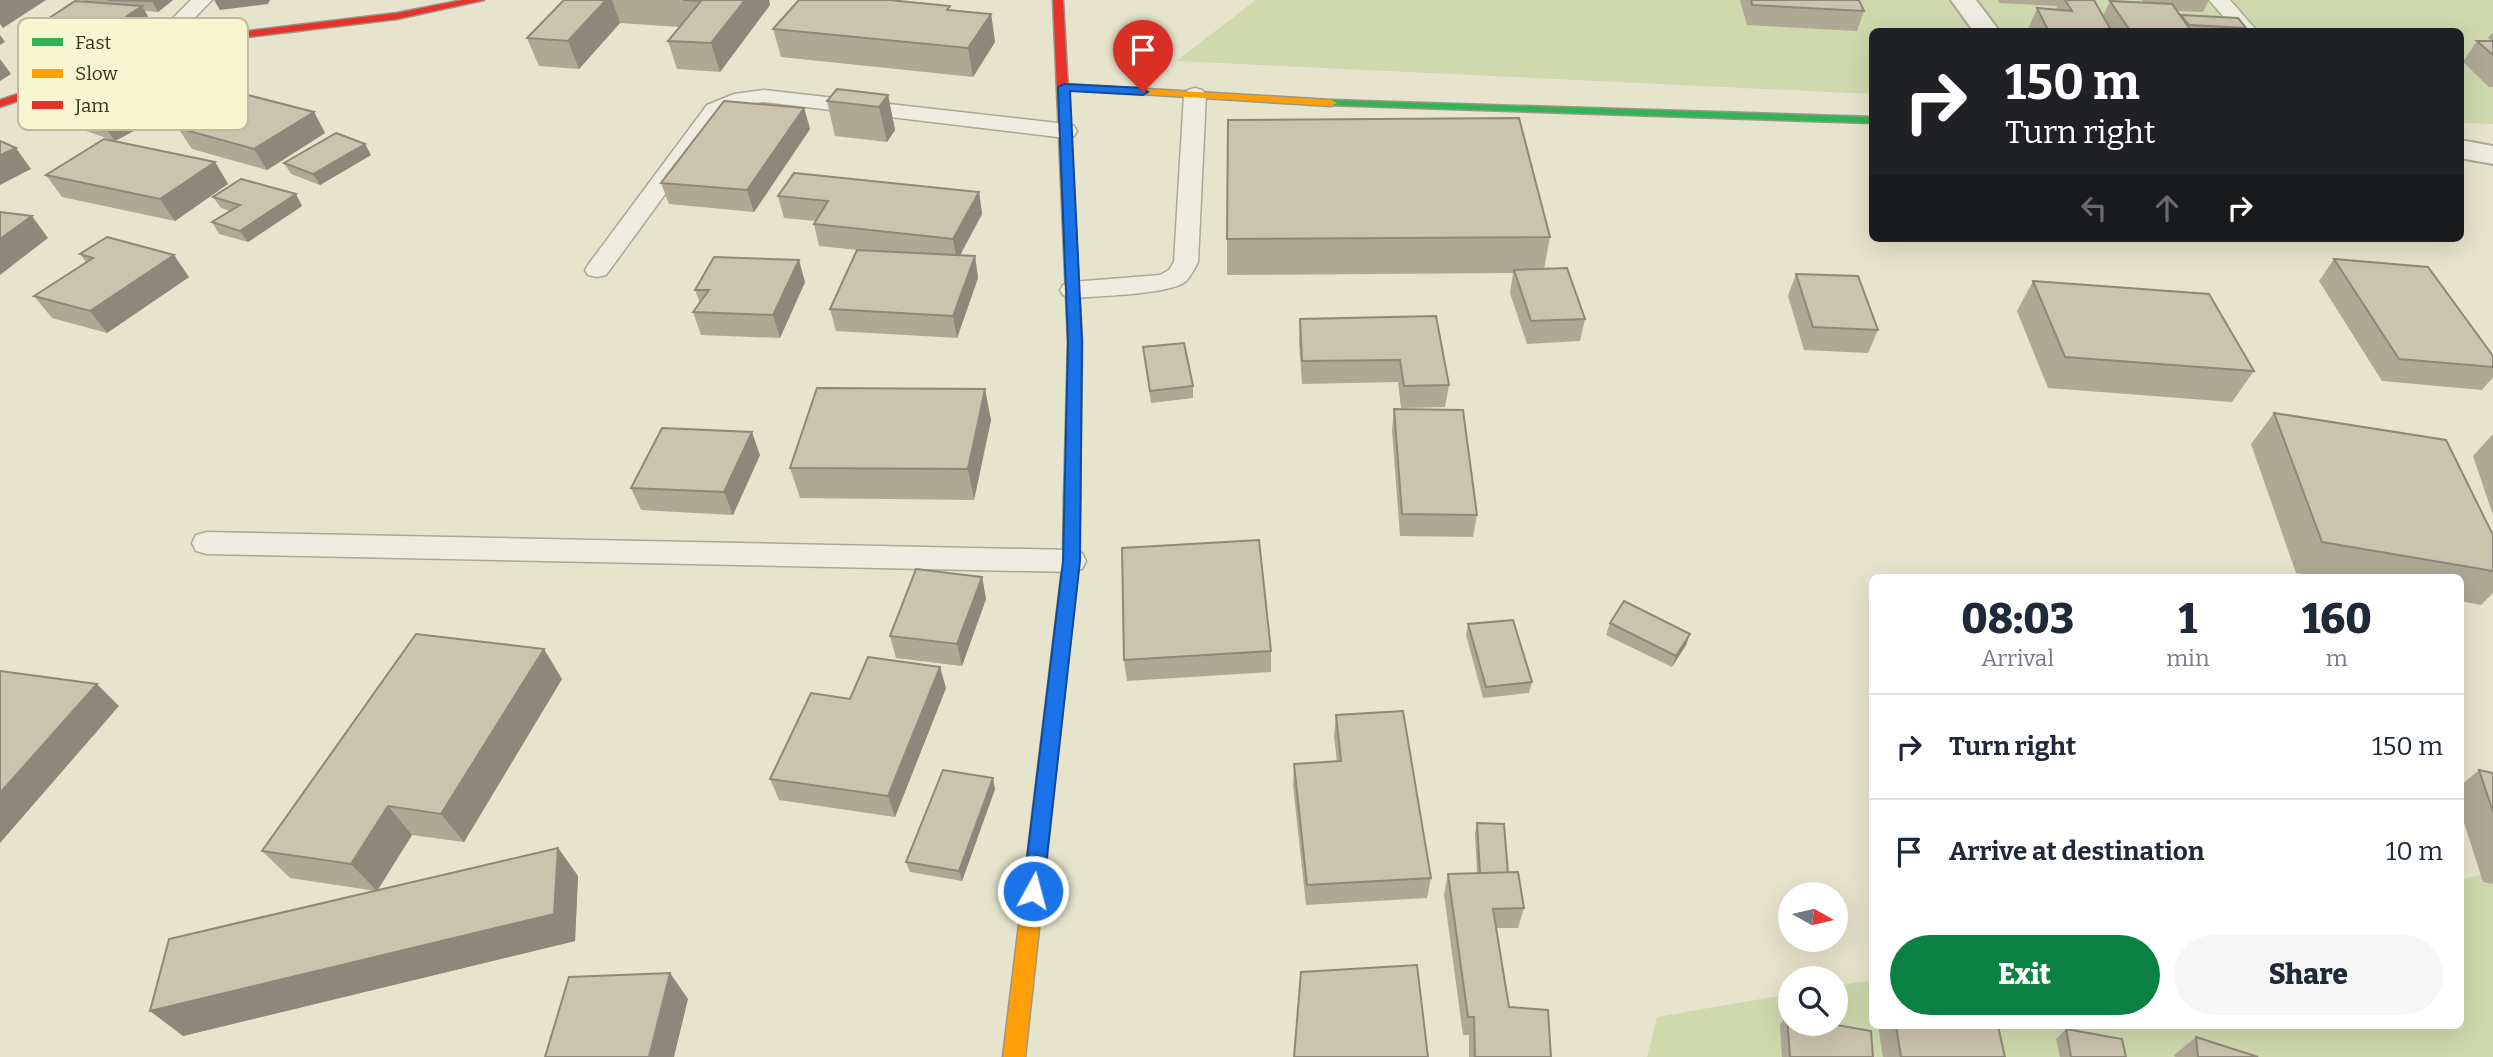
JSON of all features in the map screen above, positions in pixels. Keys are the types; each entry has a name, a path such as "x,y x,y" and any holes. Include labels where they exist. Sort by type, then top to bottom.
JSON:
{"street":[{"path":"248,34 397,16 479,0"},
{"path":"1014,1057 1072,561 1075,342 1058,0"},
{"path":"1963,0 1985,28"},
{"path":"1064,87 1366,104 1869,120"},
{"path":"0,104 18,98"},
{"path":"2464,150 2493,155"}],"lane":[{"path":"184,18 202,0"},
{"path":"2219,0 2244,28"},
{"path":"1072,290 1166,282 1178,275 1185,262 1195,94"},
{"path":"597,270 715,110 741,98 764,96 1066,131"},
{"path":"206,543 1072,561"}],"green space":[{"path":"1256,0 2493,0 2493,124 2464,123 2464,28 1869,28 1869,94 1176,61"},
{"path":"2493,873 2493,1057 1647,1057 1657,1017 1778,996 1778,1036 1848,1036 1848,984 1869,980 1869,1029 2464,1029 2464,878"}],"building":[{"path":"564,0 606,0 568,41 527,38"},
{"path":"683,0 745,0 711,43 668,41 701,1"},
{"path":"799,0 889,0 950,6 947,10 991,14 968,48 773,29"},
{"path":"1751,0 1859,0 1864,11 1752,5"},
{"path":"2065,0 2094,0 2110,28 2047,28 2037,8 2072,11"},
{"path":"75,1 142,6 124,18 49,18"},
{"path":"2110,1 2172,4 2189,28 2128,28"},
{"path":"2181,15 2238,18 2246,28 2189,25"},
{"path":"2477,41 2493,41 2493,55"},
{"path":"837,89 888,95 879,107 827,101"},
{"path":"248,95 314,112 254,149 185,130 248,130"},
{"path":"724,101 804,108 747,190 661,183"},
{"path":"1519,118 1550,237 1227,239 1228,120"},
{"path":"336,133 365,144 313,174 284,163"},
{"path":"104,139 215,162 160,199 46,175"},
{"path":"0,141 16,148 0,155"},
{"path":"794,173 979,192 953,239 814,224 828,201 778,196"},
{"path":"241,179 296,194 240,231 212,222 240,205 213,197"},
{"path":"0,212 32,216 0,239"},
{"path":"107,237 174,255 90,311 34,296 93,258 80,254"},
{"path":"857,250 975,256 953,316 830,309"},
{"path":"714,257 799,260 773,315 693,312 709,290 695,290"},
{"path":"2334,259 2428,267 2493,356 2493,367 2399,359"},
{"path":"1567,268 1585,319 1531,321 1514,270"},
{"path":"1796,274 1858,276 1878,330 1813,327"},
{"path":"2033,281 2209,294 2254,371 2065,357"},
{"path":"1436,316 1449,385 1404,386 1400,360 1302,361 1300,319"},
{"path":"1184,343 1193,386 1150,391 1143,347"},
{"path":"817,388 985,389 968,469 790,468"},
{"path":"1394,409 1463,410 1477,515 1402,514"},
{"path":"2274,413 2446,440 2493,535 2493,571 2322,542"},
{"path":"662,428 752,432 724,492 631,488"},
{"path":"1259,540 1271,651 1124,660 1122,548"},
{"path":"916,569 982,577 957,644 890,636"},
{"path":"1624,601 1690,634 1676,656 1610,623"},
{"path":"1513,620 1532,682 1486,687 1468,624"},
{"path":"416,634 544,649 441,814 388,806 351,864 262,851"},
{"path":"868,657 940,667 888,796 770,779 811,693 850,699"},
{"path":"0,671 97,684 0,793"},
{"path":"1403,711 1431,878 1307,885 1294,764 1341,761 1336,715"},
{"path":"943,770 993,778 959,871 906,862"},
{"path":"2479,770 2493,773 2493,812"},
{"path":"1477,823 1504,824 1508,873 1480,873"},
{"path":"558,848 554,914 150,1011 169,939"},
{"path":"1518,872 1524,908 1493,909 1509,1007 1548,1010 1551,1057 1475,1057 1474,1017 1468,1017 1448,874"},
{"path":"1417,965 1428,1057 1294,1057 1301,972"},
{"path":"670,973 649,1057 545,1057 569,977"},
{"path":"1848,1027 1871,1031 1873,1057 1790,1057 1788,1036 1848,1036"},
{"path":"1896,1029 1999,1029 2005,1057 1901,1057"},
{"path":"2066,1029 2122,1039 2126,1057 2071,1057"},
{"path":"2196,1037 2258,1057 2198,1057"}],"traffic: fast":[{"path":"1331,103 1869,120"}],"traffic: slow":[{"path":"1064,87 1331,103"},
{"path":"1014,1057 1071,561 1072,497"}],"traffic: jam":[{"path":"248,34 397,16 479,0"},
{"path":"1058,0 1075,342 1072,497"},
{"path":"0,104 18,98"}],"route":[{"path":"1033,891 1072,561 1075,342 1064,87 1143,92"}]}
